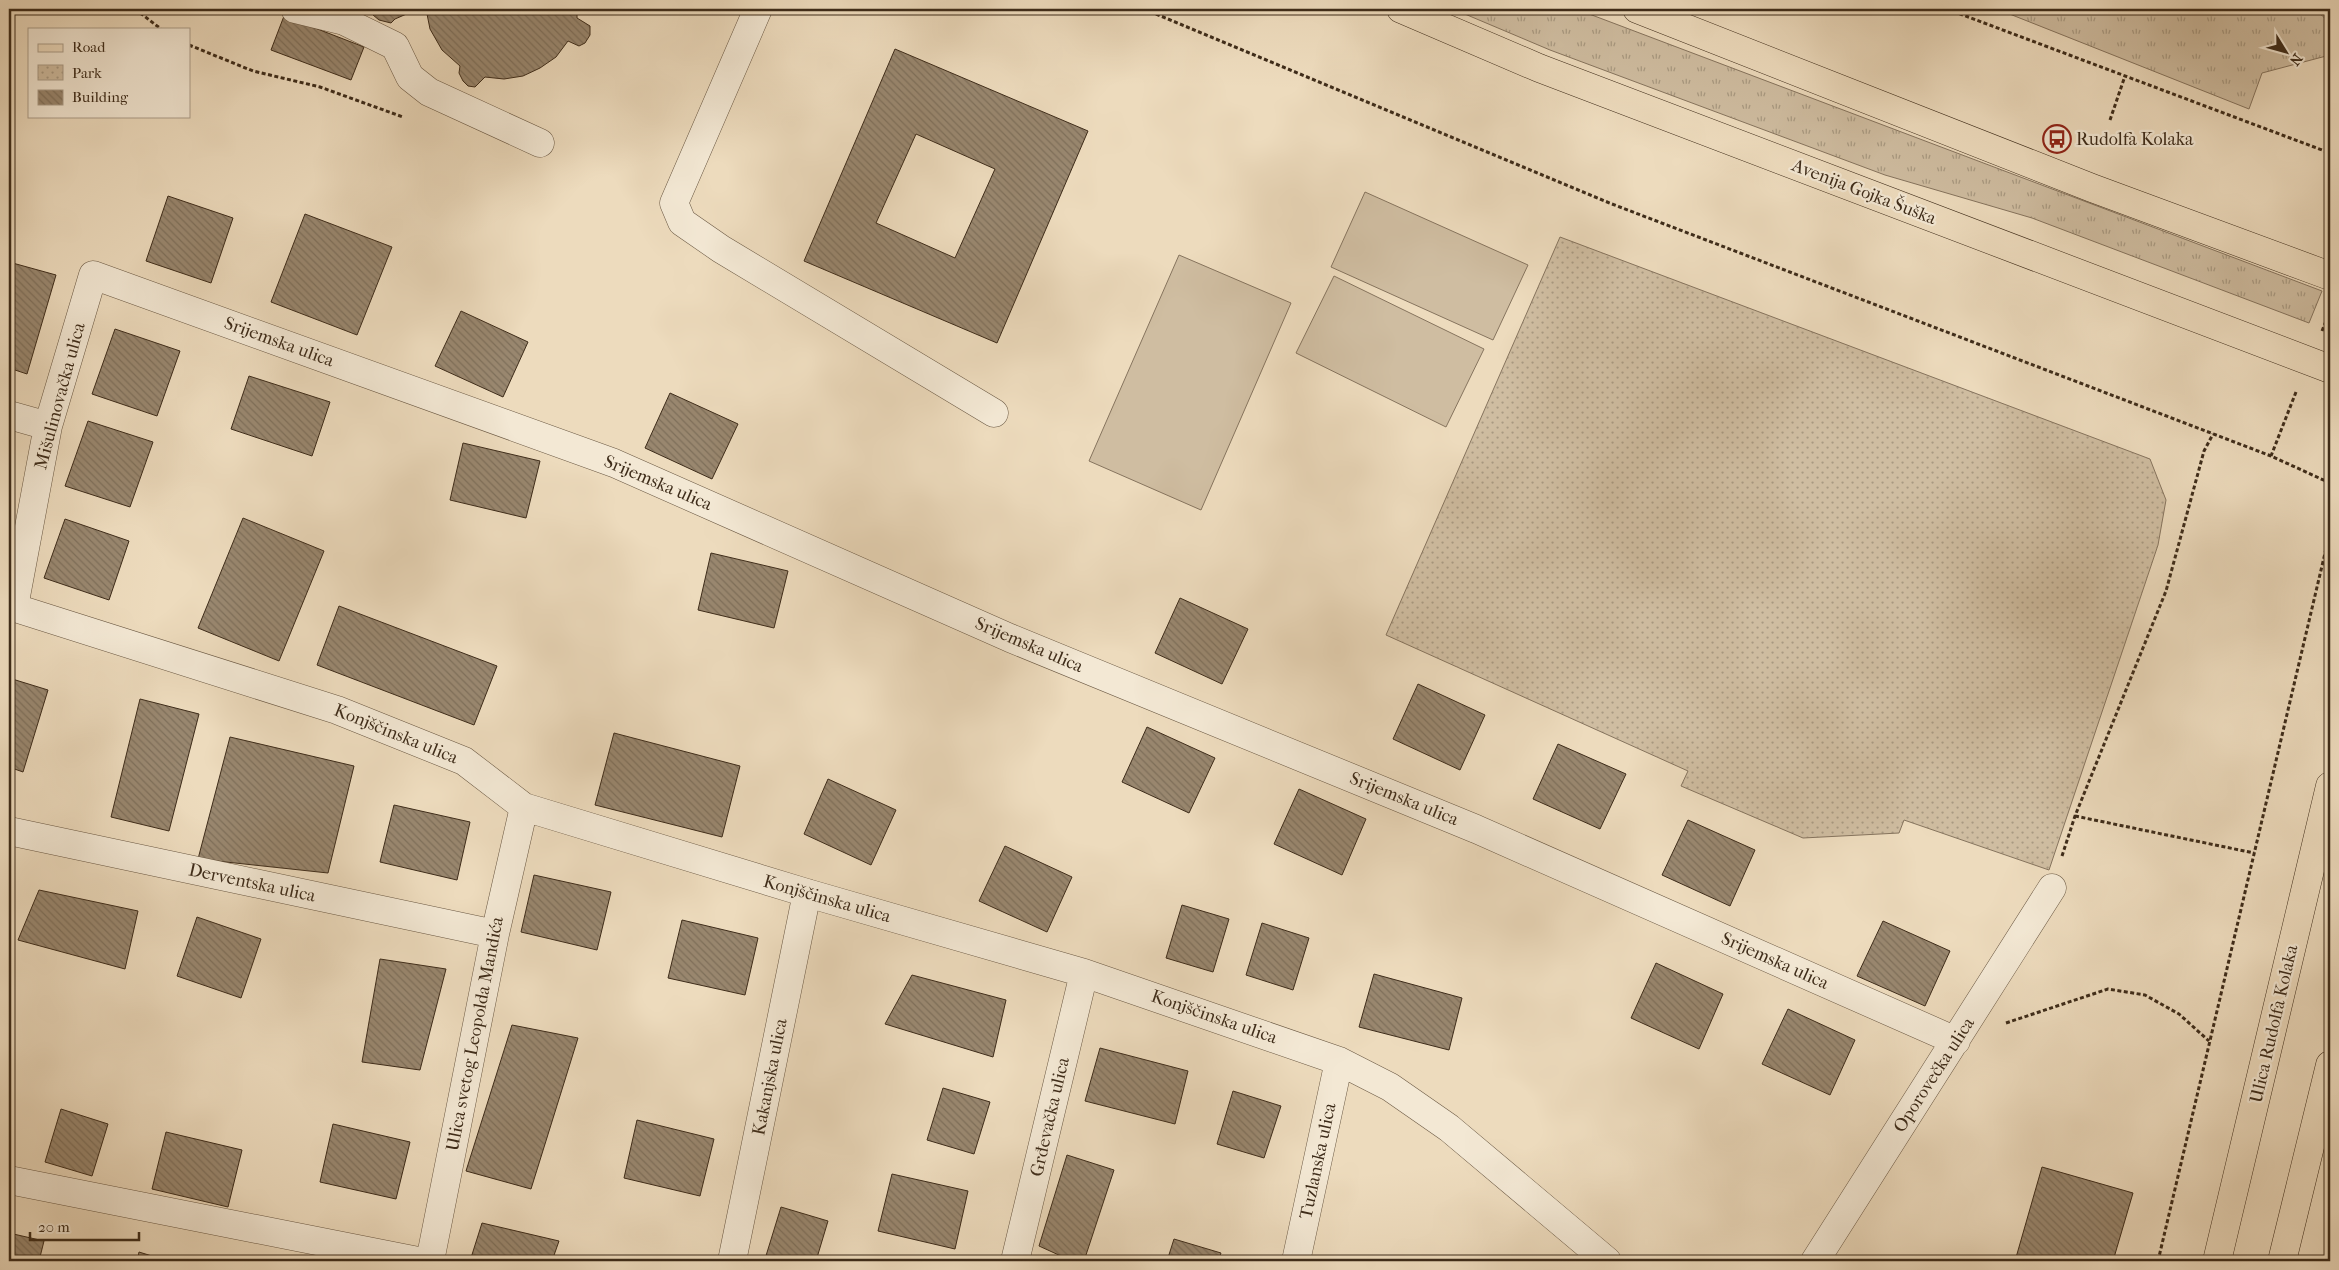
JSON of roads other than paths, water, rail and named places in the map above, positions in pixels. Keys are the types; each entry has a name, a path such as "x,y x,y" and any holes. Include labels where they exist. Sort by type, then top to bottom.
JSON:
{"main road":[{"name":"Avenija Gojka Šuška","path":"1401,9 1539,68 2320,365"},
{"path":"1637,9 2092,188 2330,276"},
{"name":"Ulica Rudolfa Kolaka","path":"2217,1261 2330,786"},
{"path":"2282,1261 2330,1065"}],"street":[{"path":"295,9 344,22 395,46 410,77 429,92 540,143"},
{"path":"758,9 674,202 682,222 721,249 994,413"},
{"name":"Mišulinovačka ulica","path":"11,606 48,426 93,276"},
{"name":"Srijemska ulica","path":"93,276 614,463 1010,638 1476,829 1956,1041"},
{"path":"9,414 48,426"},
{"name":"Konjščinska ulica","path":"11,606 337,710 464,761 524,808 806,893 1084,973 1339,1060 1390,1087 1449,1128 1607,1261"},
{"name":"Ulica svetog Leopolda Mandića","path":"430,1261 495,934 524,808"},
{"name":"Derventska ulica","path":"9,831 495,934"},
{"name":"Oporovečka ulica","path":"1815,1261 2052,888"},
{"name":"Kakanjska ulica","path":"732,1261 806,893"},
{"name":"Grđevačka ulica","path":"1015,1261 1084,973"},
{"name":"Tuzlanska ulica","path":"1296,1261 1339,1060"},
{"path":"9,1180 418,1261"}],"place":[{"name":"Rudolfa Kolaka","path":"2057,139"}]}
